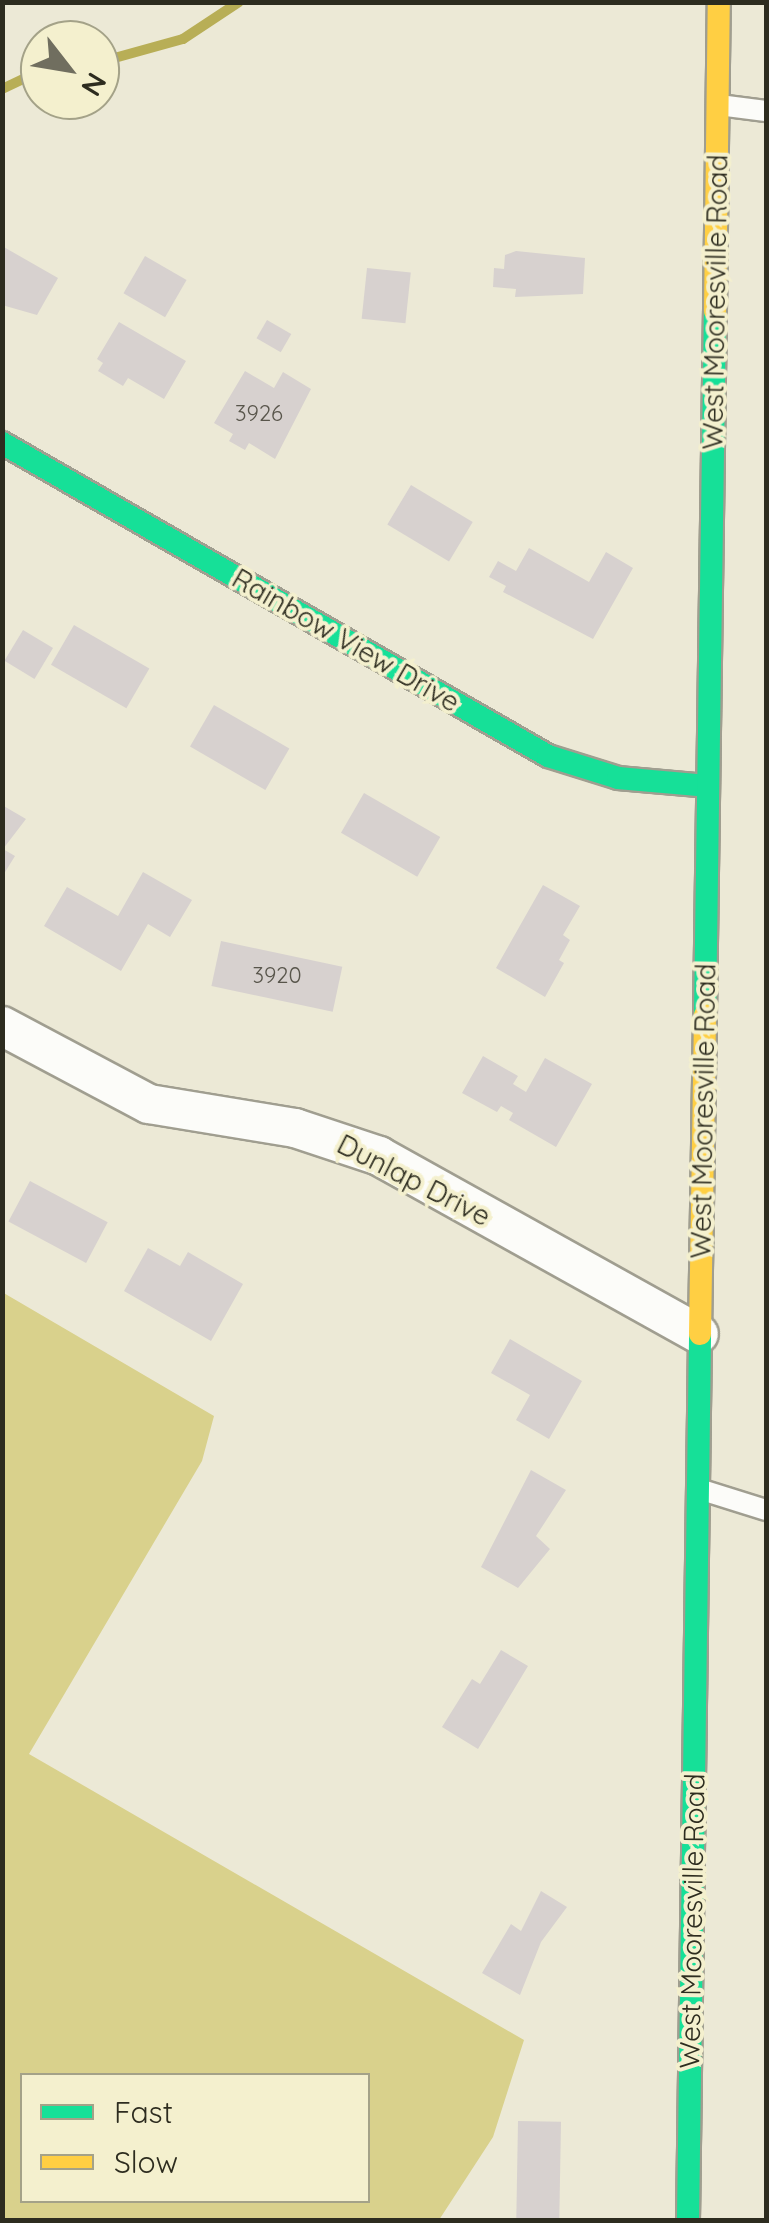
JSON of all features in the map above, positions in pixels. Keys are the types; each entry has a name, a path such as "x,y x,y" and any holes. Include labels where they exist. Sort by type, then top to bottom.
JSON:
{"street":[{"name":"West Mooresville Road","path":"688,2220 718,2"},
{"name":"Rainbow View Drive","path":"2,443 548,756 618,778 707,786"},
{"name":"Dunlap Drive","path":"2,1026 149,1104 295,1128 379,1156 700,1334"}],"lane":[{"path":"718,106 766,111"},
{"path":"698,1490 766,1510"}],"shaded area":[{"path":"2,1292 214,1416 202,1461 29,1754 524,2040 493,2137 439,2220 3,2220"}],"building":[{"path":"2,246 58,278 37,315 2,305"},
{"path":"516,251 585,258 583,294 515,297 516,289 493,287 494,268 504,269 505,255"},
{"path":"145,256 187,280 165,317 124,293"},
{"path":"367,268 411,273 405,323 362,319"},
{"path":"267,320 291,334 281,352 256,338"},
{"path":"119,322 186,361 164,399 128,378 123,386 98,371 103,363 97,359"},
{"path":"245,371 274,388 283,372 311,389 275,459 249,443 245,450 229,441 233,434 214,423"},
{"path":"411,485 473,522 449,562 387,524"},
{"path":"529,548 589,582 606,552 633,568 593,639 503,592 506,586 489,577 498,561 516,571"},
{"path":"74,625 149,668 126,708 51,665"},
{"path":"23,630 53,648 34,679 4,661"},
{"path":"214,705 289,748 265,790 190,747"},
{"path":"364,793 440,837 417,877 341,833"},
{"path":"2,805 26,819 3,849 15,856 2,877"},
{"path":"143,872 192,900 170,937 148,924 121,971 44,926 67,887 118,916"},
{"path":"543,885 580,906 563,935 570,940 559,960 564,963 545,997 496,968"},
{"path":"221,941 342,967 333,1012 211,986"},
{"path":"483,1056 518,1076 513,1084 526,1092 545,1058 592,1084 556,1147 509,1120 513,1113 501,1106 497,1112 462,1093"},
{"path":"30,1181 108,1222 86,1263 8,1222"},
{"path":"148,1248 180,1266 188,1252 243,1284 211,1341 124,1291"},
{"path":"510,1339 582,1381 549,1439 516,1420 530,1395 491,1373"},
{"path":"531,1470 566,1490 536,1536 550,1549 518,1588 481,1567"},
{"path":"501,1650 528,1666 478,1749 442,1727 472,1679 480,1684"},
{"path":"541,1891 567,1907 541,1942 520,1995 482,1973 511,1924 521,1931"},
{"path":"518,2121 561,2122 559,2220 516,2220"}],"waterway":[{"path":"120,56 183,39 239,2"},
{"path":"2,89 20,80"}],"traffic: fast":[{"path":"705,1015 715,311"},
{"path":"2,443 548,756 618,778 707,786"},
{"path":"688,2220 700,1334"}],"traffic: slow":[{"path":"715,311 719,2"},
{"path":"700,1334 705,1015"}]}
